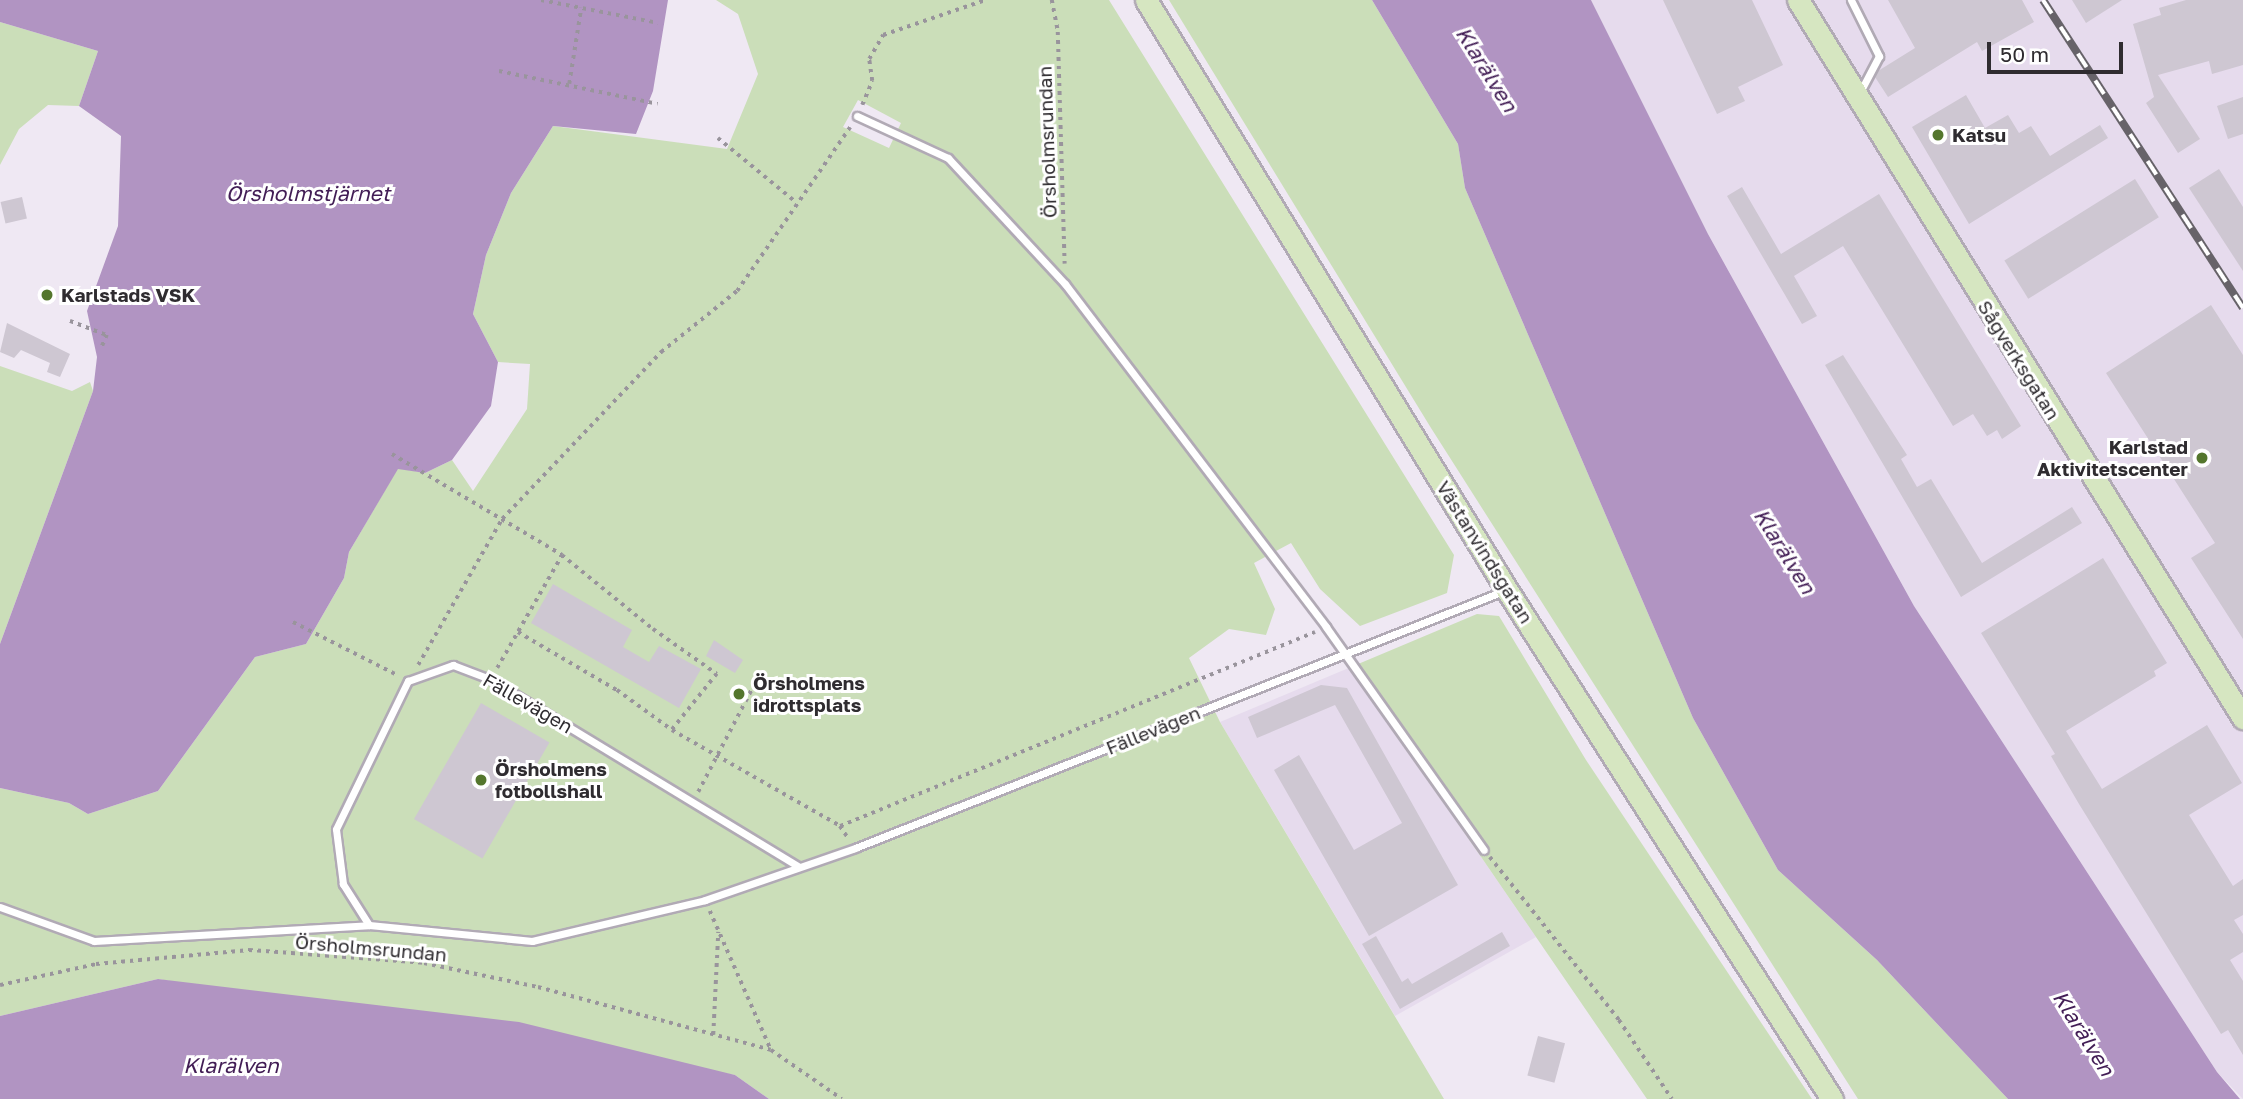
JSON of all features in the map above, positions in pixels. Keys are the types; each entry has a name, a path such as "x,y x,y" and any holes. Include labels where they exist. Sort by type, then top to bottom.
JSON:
{"street":[{"name":"Västanvindsgatan","path":"1146,0 1507,590 1832,1099"},
{"name":"Sågverksgatan","path":"1798,0 2243,718"}],"lane":[{"path":"1851,0 1879,55 1857,97"},
{"path":"857,116 948,158 1065,284 1326,627 1484,850"},
{"name":"Fällevägen","path":"0,906 94,941 369,925 532,941 705,900 855,848 1507,590"},
{"name":"Fällevägen","path":"408,681 453,665 490,679 694,800 798,866"},
{"path":"369,925 343,884 336,829 408,681"}],"path":[{"path":"541,0 658,23"},
{"path":"293,622 408,681 502,519 662,352 737,290 857,116 872,80 869,59 883,35 985,0"},
{"name":"Örsholmsrundan","path":"1052,0 1058,32 1065,284"},
{"path":"569,84 581,8"},
{"path":"499,71 658,104"},
{"path":"718,138 797,203"},
{"path":"70,321 107,335 102,347"},
{"path":"392,454 562,555 653,629 717,674 672,730"},
{"path":"490,679 562,555"},
{"path":"840,825 1326,627"},
{"path":"517,632 617,690 672,730 840,825 855,848"},
{"path":"694,800 757,679"},
{"path":"1484,850 1619,1020 1672,1099"},
{"path":"705,900 771,1050 842,1099"},
{"path":"713,1035 719,930"},
{"name":"Örsholmsrundan","path":"0,985 96,964 249,950 424,963 538,987 771,1050"}],"shaded area":[{"path":"1591,0 2243,0 2243,1099 2217,1072 1914,606 1708,234"},
{"path":"1351,667 1536,937 1395,1016 1220,722"}],"green space":[{"path":"716,0 1109,0 1454,555 1447,593 1360,626 1320,589 1291,543 1254,563 1275,609 1266,635 1229,629 1189,658 1220,722 1444,1099 769,1099 735,1075 158,979 0,1016 0,788 69,803 88,814 158,791 255,657 306,644 344,578 349,552 398,468 425,473 452,460 473,491 527,409 530,364 498,362 473,314 486,255 511,193 553,126 727,149 758,74 738,14","holes":["858,100 901,123 889,148 843,127"]},
{"path":"1169,0 1372,0 1458,144 1465,188 1693,718 1778,870 1877,960 2008,1099 1858,1099 1431,428"},
{"path":"0,22 98,51 79,106 48,105 19,129 0,165"},
{"path":"0,366 72,391 90,382 93,391 0,644"},
{"path":"1477,614 1499,616 1586,760 1812,1099 1647,1099 1351,667"}],"water":[{"name":"Örsholmstjärnet","path":"0,0 668,0 653,91 636,134 553,126 511,193 486,255 473,314 498,362 491,406 452,460 425,473 398,469 349,552 344,578 306,644 255,657 158,791 88,814 69,803 0,788 0,644 93,391 97,357 87,311 118,226 121,136 79,106 98,51 0,22"},
{"name":"Klarälven","path":"1372,0 1591,0 1708,234 1914,606 2217,1072 2240,1099 2008,1099 1877,960 1778,870 1693,718 1465,188 1458,144"},
{"name":"Klarälven","path":"158,979 519,1022 735,1075 769,1099 0,1099 0,1016"}],"building":[{"path":"1663,0 1752,0 1783,65 1738,87 1745,101 1717,114"},
{"path":"1888,0 2022,0 2034,22 1982,51 1977,42 1888,97 1875,77 1878,71 1915,48"},
{"path":"2072,0 2122,0 2086,23"},
{"path":"2186,0 2243,0 2243,65 2212,74 2209,61 2158,75 2200,139 2178,153 2146,103 2154,97 2133,24 2161,15 2159,8"},
{"path":"1966,95 1985,128 2008,115 2019,133 2031,126 2050,156 2100,125 2108,138 1969,224 1912,127"},
{"path":"2243,97 2243,134 2228,139 2217,106"},
{"path":"2219,169 2243,207 2243,271 2189,188"},
{"path":"2135,179 2159,217 2028,299 2004,261"},
{"path":"1742,187 1781,254 1879,194 2021,426 2002,439 1997,430 1987,436 1973,414 1953,426 1843,246 1794,276 1817,316 1802,324 1727,196"},
{"path":"22,197 27,218 6,223 1,202"},
{"name":"Karlstad Aktivitetscenter","path":"2211,305 2243,355 2243,639 2191,558 2215,543 2106,373"},
{"path":"7,323 70,354 60,377 47,372 50,363 21,350 14,358 0,352"},
{"path":"1843,355 1907,455 1901,459 1917,487 1931,479 1982,563 2072,507 2082,523 1961,597 1825,365"},
{"path":"2103,558 2167,663 2154,671 2156,676 2066,731 2102,789 2207,725 2242,783 2189,815 2233,886 2243,879 2243,915 2234,920 2243,934 2243,952 2230,960 2243,981 2243,1055 2228,1030 2221,1034 2079,804 2051,756 2055,754 1981,633"},
{"path":"553,584 632,630 623,647 649,662 659,646 701,669 679,708 531,623"},
{"path":"714,640 743,660 735,673 706,656"},
{"path":"1321,685 1347,688 1458,885 1369,936 1274,770 1299,755 1354,850 1402,823 1335,705 1257,738 1248,717"},
{"name":"Örsholmens fotbollshall","path":"481,703 549,742 482,859 414,819"},
{"path":"1502,932 1510,946 1400,1009 1362,944 1376,936 1402,982 1408,978 1412,984"},
{"path":"1538,1036 1565,1043 1554,1083 1527,1076"}],"railway":[{"path":"2043,0 2243,308"}],"place":[{"name":"Katsu","path":"1938,135"},
{"name":"Karlstads VSK","path":"47,295"},
{"name":"Karlstad Aktivitetscenter","path":"2202,458"},
{"name":"Örsholmens idrottsplats","path":"739,694"},
{"name":"Örsholmens fotbollshall","path":"481,780"}]}
